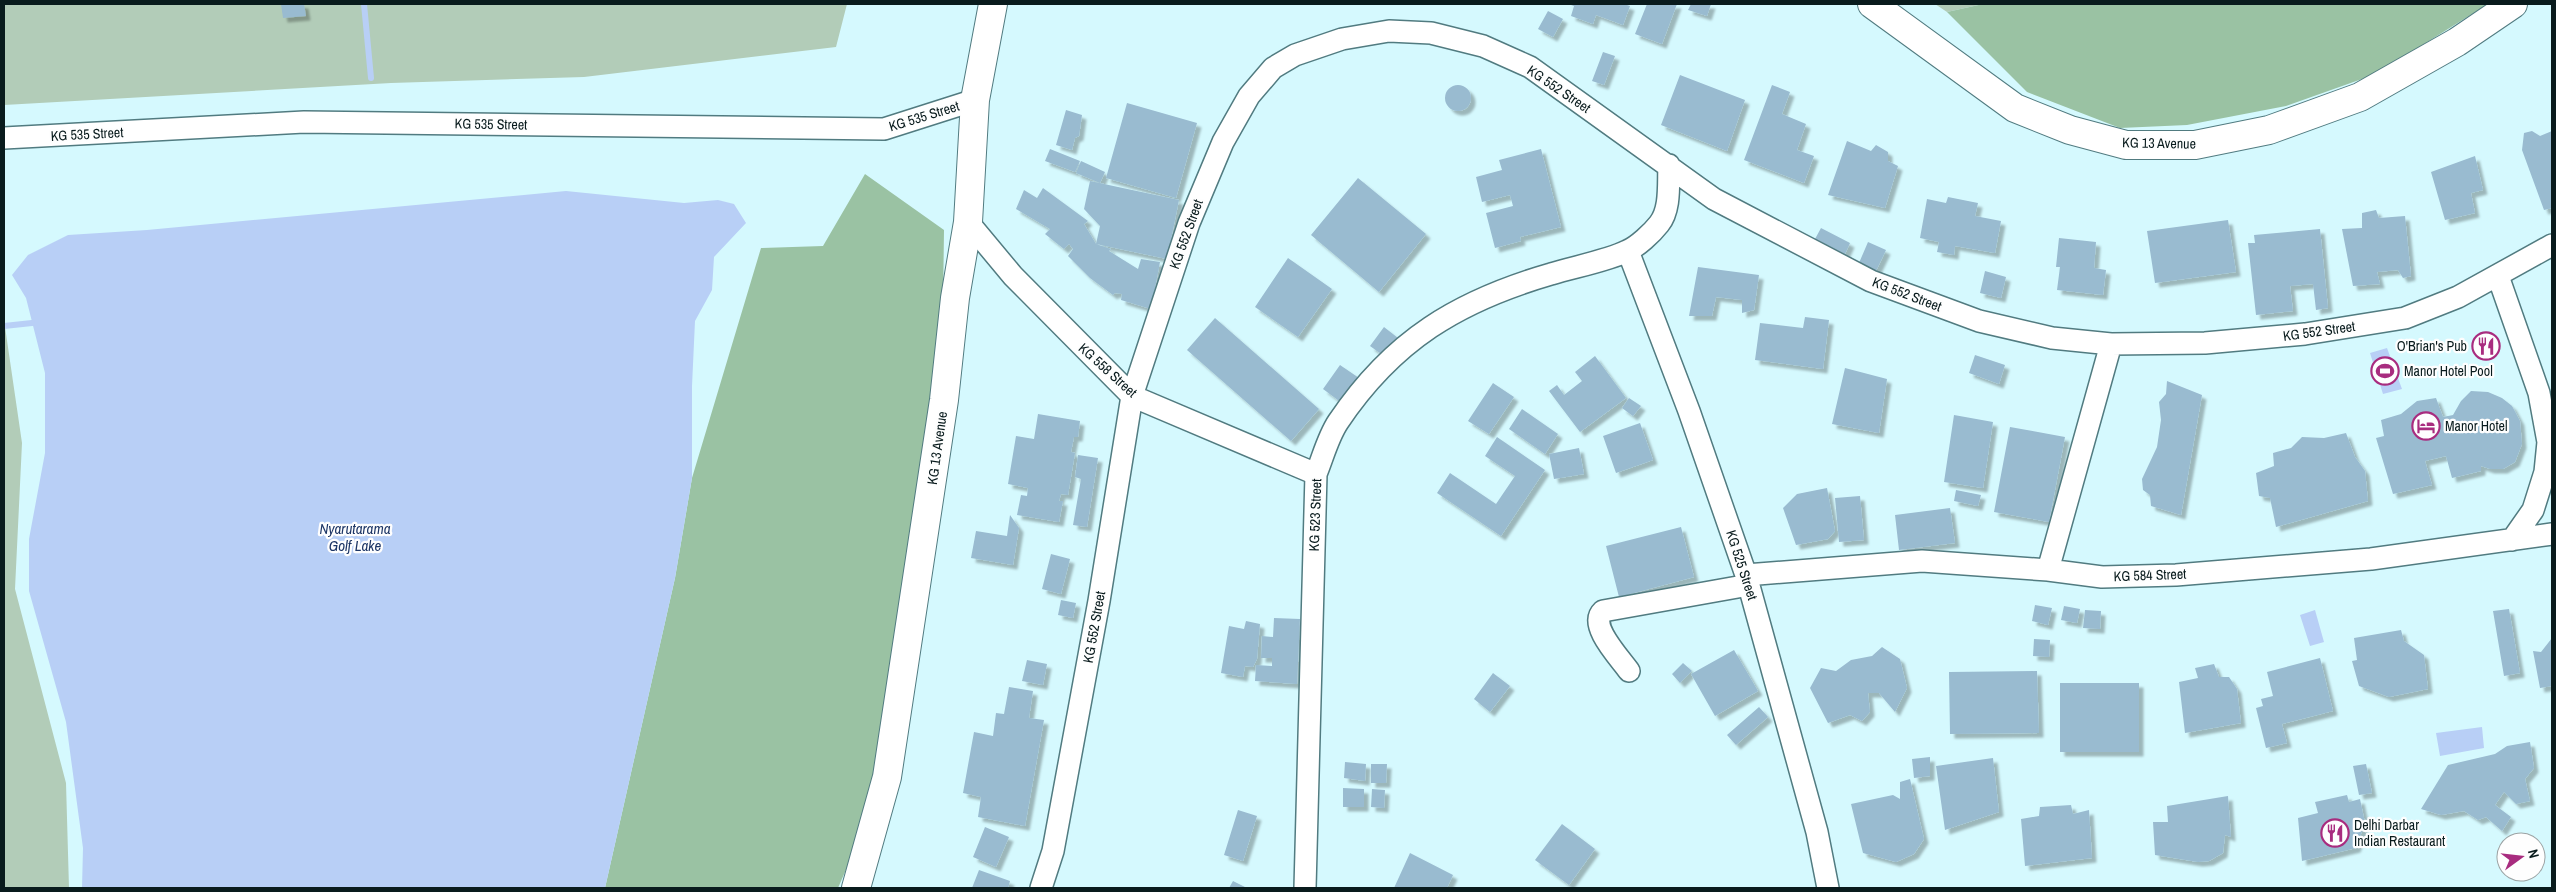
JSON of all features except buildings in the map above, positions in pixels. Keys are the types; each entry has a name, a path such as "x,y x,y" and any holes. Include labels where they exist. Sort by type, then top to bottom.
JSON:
{"street":[{"name":"KG 13 Avenue","path":"856,888 887,777 944,400 955,298 968,222 975,100 993,4"},
{"name":"KG 13 Avenue","path":"1872,4 2015,108 2070,130 2126,145 2195,145 2269,130 2322,113 2360,97 2457,42 2513,4"},
{"name":"KG 552 Street","path":"1041,888 1053,851 1094,630 1132,396 1189,223 1223,142 1249,96 1273,68 1295,55 1342,40 1388,31 1431,33 1482,46 1530,67 1714,199 1871,281 1979,321 2052,338 2112,344 2205,343 2296,335 2405,318 2458,298 2552,245"},
{"name":"KG 535 Street","path":"4,138 304,122 884,129 975,100"},
{"name":"KG 523 Street","path":"1305,888 1316,474 1337,423 1371,379 1404,345 1446,317 1478,300 1548,274 1628,251 1659,225 1664,216 1668,166"},
{"name":"KG 558 Street","path":"968,222 1013,276 1132,396 1316,474"},
{"name":"KG 525 Street","path":"1628,251 1689,411 1748,580 1817,832 1828,888"},
{"path":"2498,276 2539,393 2548,442 2545,472 2533,510 2512,540"},
{"path":"2048,570 2112,344"},
{"name":"KG 584 Street","path":"1629,671 1600,631 1597,622 1599,615 1603,611 1748,580 1922,561 2048,570 2102,577 2176,575 2371,559 2552,534"}],"green space":[{"path":"4,4 847,4 836,47 584,77 391,83 4,105"},
{"path":"1935,4 1983,4 1947,12"},
{"path":"1983,4 2488,4 2376,74 2286,106 2187,125 2120,128 2027,92 1947,12"},
{"path":"865,174 944,230 942,378 866,824 838,888 605,888 675,578 692,478 761,248 823,246"},
{"path":"4,320 22,443 15,589 66,783 69,888 4,888"}],"water":[{"name":"Nyarutarama Golf Lake","path":"566,191 684,203 718,200 734,204 746,223 714,257 712,290 695,321 692,386 692,478 675,578 605,888 82,888 83,848 66,722 29,591 29,539 45,453 45,373 26,298 12,275 28,255 68,235 147,230"},
{"name":"Manor Hotel Pool","path":"2387,348 2402,389 2383,394 2370,353"},
{"path":"2315,610 2324,642 2310,646 2300,615"},
{"path":"2482,727 2484,748 2440,756 2436,733"}],"waterway":[{"path":"364,4 371,78"},
{"path":"4,326 32,323"}],"place":[{"name":"O'Brian's Pub","path":"2486,346"},
{"name":"Manor Hotel Pool","path":"2385,371"},
{"name":"Manor Hotel","path":"2426,426"},
{"name":"Delhi Darbar Indian Restaurant","path":"2335,833"}]}
